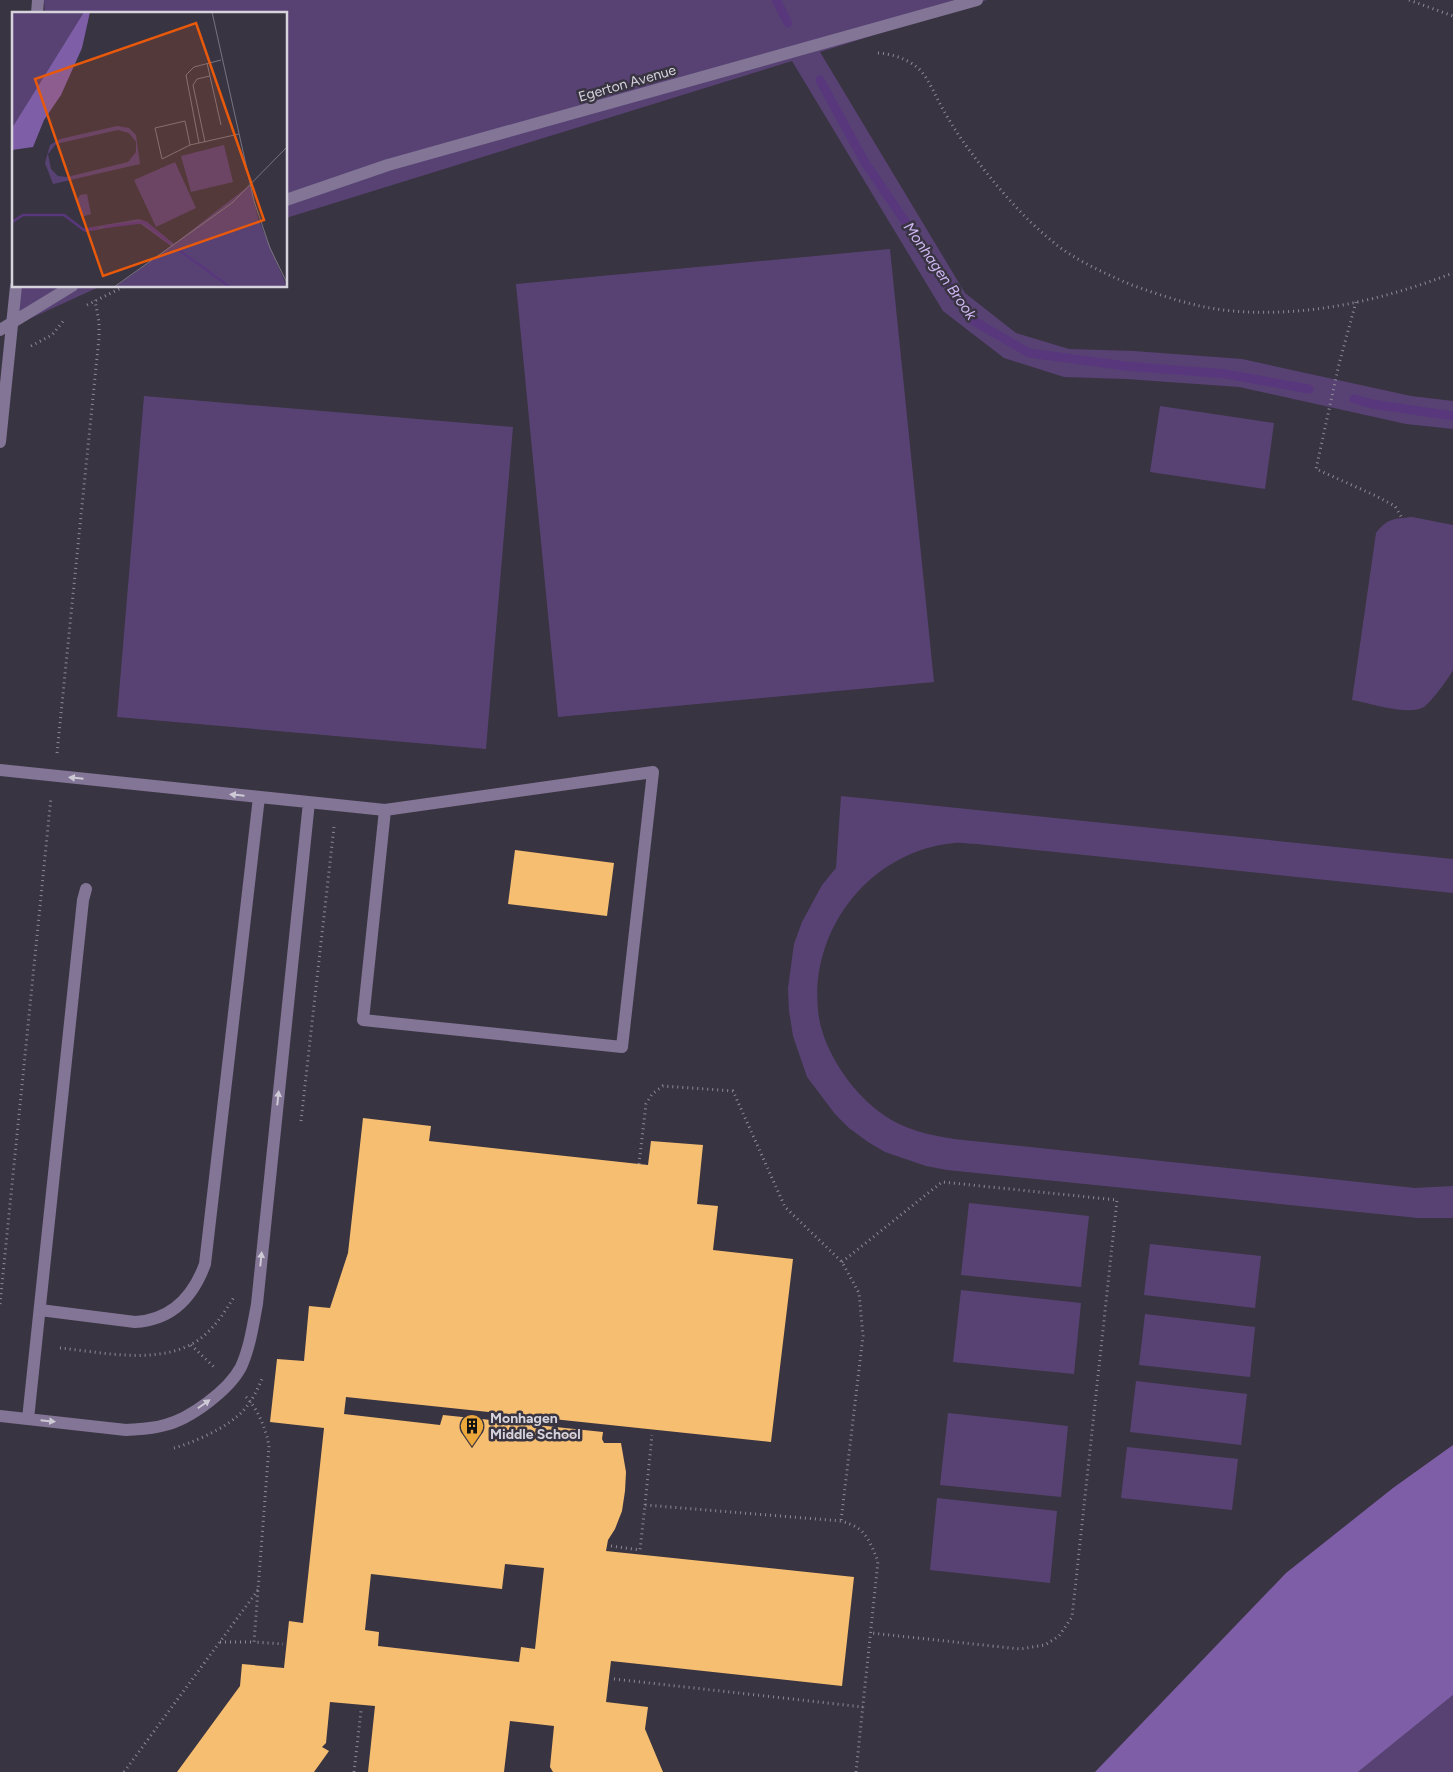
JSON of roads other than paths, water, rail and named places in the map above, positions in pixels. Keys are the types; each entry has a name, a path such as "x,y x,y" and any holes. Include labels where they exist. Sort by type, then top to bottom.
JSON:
{"street":[{"name":"Egerton Avenue","path":"288,199 388,165 977,0"},
{"path":"0,442 16,288"},
{"path":"0,330 69,288"},
{"path":"0,770 385,810 652,772 622,1047 363,1020 385,810"},
{"path":"40,1310 135,1322 150,1321 165,1315 177,1307 188,1296 198,1281 205,1264 259,797"},
{"path":"0,1416 126,1430 166,1425 188,1415 206,1403 231,1382 240,1369 247,1352 257,1304 309,802"},
{"path":"28,1419 83,900 86,890"}],"waterway":[{"name":"Monhagen Brook","path":"776,0 788,23"},
{"name":"Monhagen Brook","path":"820,80 864,161 972,320 1029,353 1126,366 1226,374 1309,389"},
{"name":"Monhagen Brook","path":"1354,399 1372,404 1453,416"}],"place":[{"name":"Monhagen Middle School","path":"472,1447"}]}
